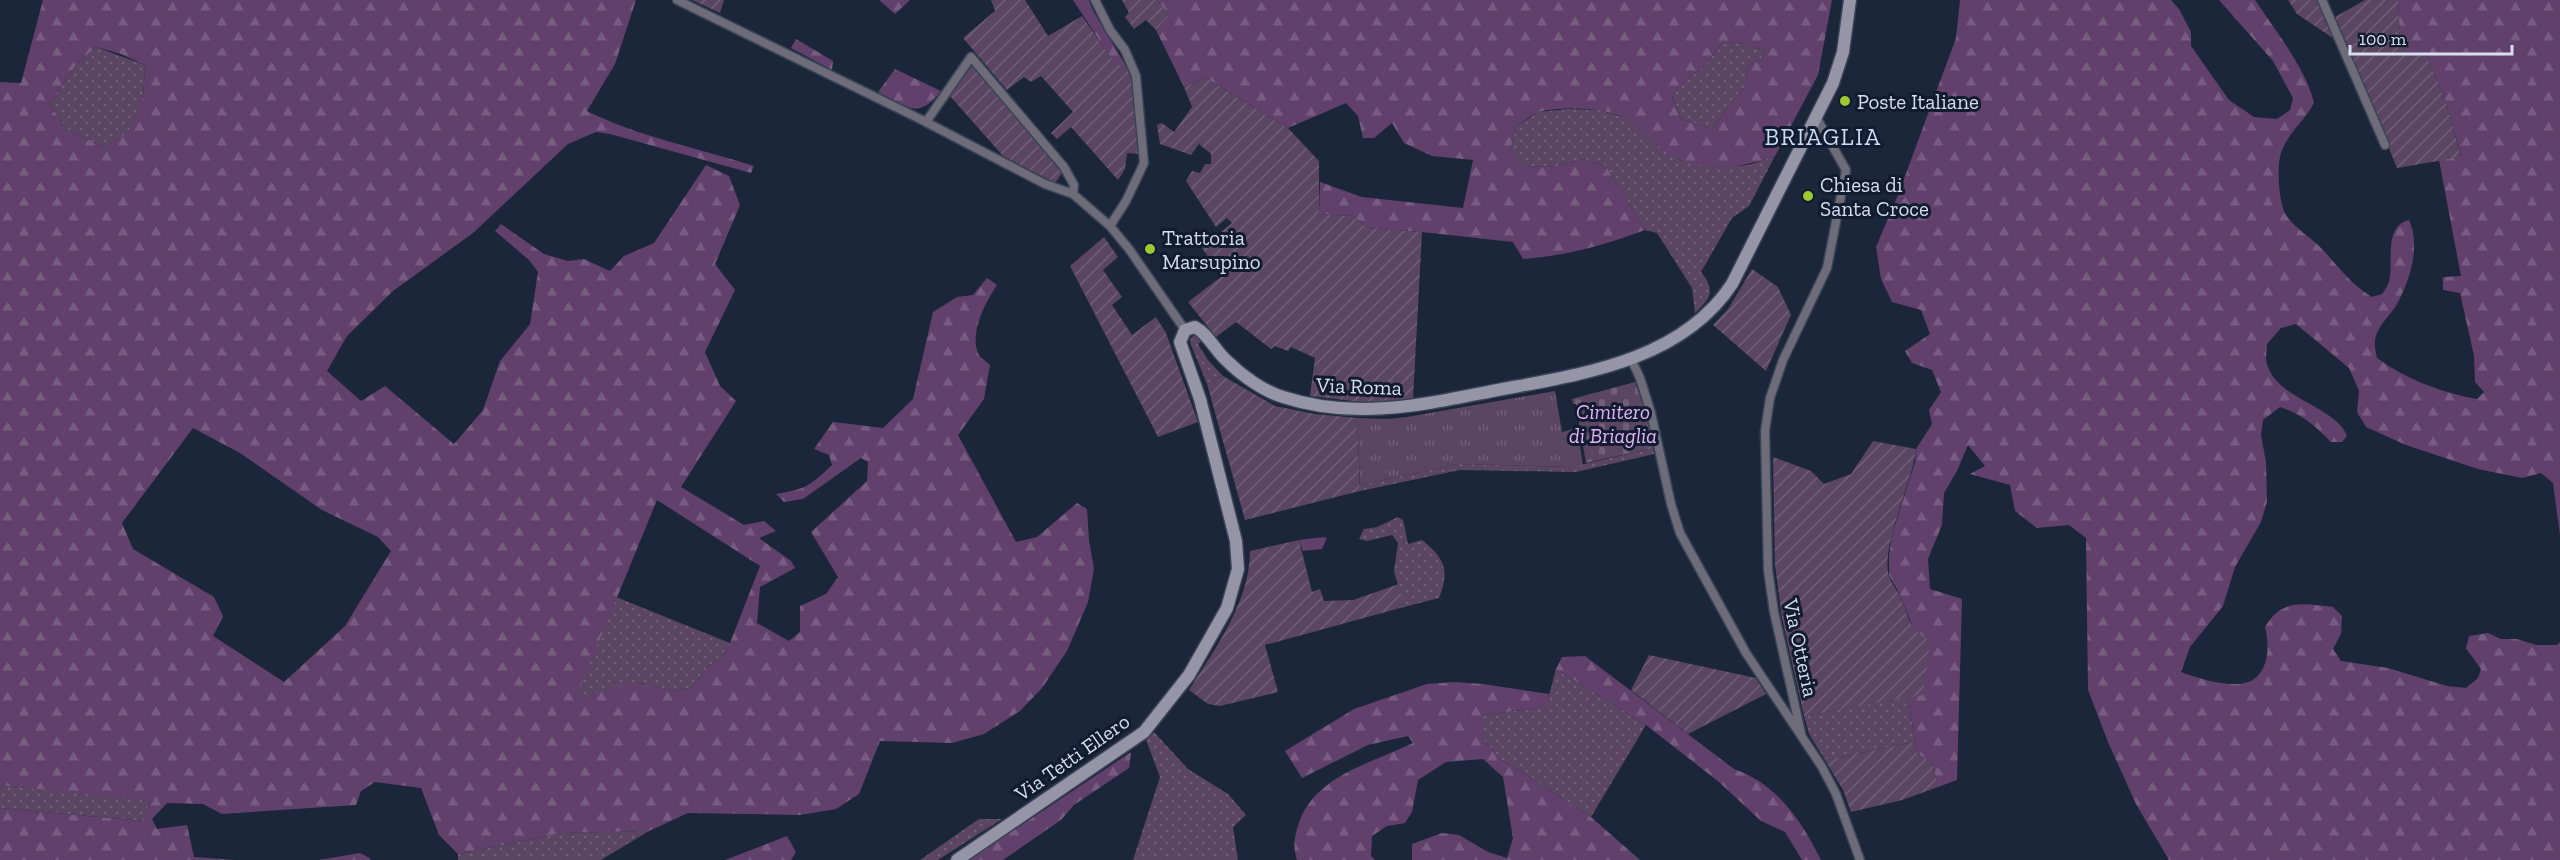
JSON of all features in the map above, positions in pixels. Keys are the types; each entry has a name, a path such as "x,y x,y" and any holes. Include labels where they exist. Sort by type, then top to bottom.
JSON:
{"main road":[{"name":"Via Roma","path":"1185,330 1195,327 1201,330 1225,360 1245,377 1280,397 1311,405 1360,409 1408,408 1559,379 1631,359 1683,332 1705,316 1722,298 1833,83 1843,52 1850,0"},
{"name":"Via Tetti Ellero","path":"957,860 1144,732 1189,675 1227,608 1238,569 1236,541 1200,399 1180,342 1185,330"}],"street":[{"path":"677,0 926,122 1045,184 1074,194 1110,225 1185,330"},
{"path":"1095,0 1110,30 1125,50 1136,76 1144,163 1126,201 1110,225"},
{"path":"2322,0 2385,145"},
{"path":"926,122 971,57 1064,167 1074,185 1074,194"},
{"name":"Via Otteria","path":"1801,733 1774,612 1768,570 1765,431 1770,398 1783,360 1827,268 1846,170 1816,117"},
{"name":"Via Otteria","path":"1631,359 1640,378 1651,413 1671,504 1680,533 1746,653 1801,733"},
{"path":"1801,733 1836,794 1860,860"}],"green space":[{"path":"43,0 636,0 615,64 587,111 648,135 754,166 751,173 610,134 596,132 568,144 473,233 393,291 347,336 327,371 361,401 385,386 454,444 483,410 500,361 530,324 538,272 529,260 495,231 501,224 544,254 568,261 584,259 610,271 624,256 654,243 706,165 729,176 740,205 715,264 735,290 705,352 720,386 736,401 681,487 744,525 764,521 776,531 759,538 791,561 795,568 760,587 757,623 789,641 800,632 800,606 826,594 838,577 811,532 867,481 868,462 861,458 803,499 784,502 776,494 807,485 832,465 829,455 814,449 833,422 883,428 913,399 933,312 957,297 973,295 987,278 997,285 988,300 977,328 976,347 979,355 990,365 984,399 958,435 1016,542 1037,537 1077,503 1087,509 1094,569 1088,602 1067,651 1042,688 1020,711 984,734 952,743 880,741 859,794 836,809 800,815 688,813 649,831 562,833 458,854 439,835 421,788 375,782 361,791 356,805 222,814 203,804 167,803 152,819 157,829 187,825 194,857 235,860 0,860 0,808 142,821 150,801 0,785 0,82 21,83","holes":["96,47 121,54 145,65 143,99 128,132 104,147 67,129 49,104 76,65","193,428 240,453 322,510 378,537 391,551 345,626 284,682 213,636 223,616 214,597 133,549 122,523","657,500 760,566 721,660 709,665 693,687 676,691 640,683 616,686 575,700"]},
{"path":"692,0 724,0 720,13"},
{"path":"879,0 910,0 895,14"},
{"path":"991,0 1025,0 1048,36 1082,16 1116,65 1126,66 1133,79 1140,154 1127,153 1125,169 1118,180 1071,127 1057,139 1051,133 1073,112 1041,76 1031,82 1024,77 1007,90 963,38 995,11"},
{"path":"1073,0 1089,0 1126,66 1116,66"},
{"path":"1122,0 1157,0 1170,15 1156,30 1146,20 1134,29 1125,17 1129,13"},
{"path":"1157,0 1832,0 1818,75 1775,156 1728,167 1692,164 1667,153 1621,116 1599,110 1548,110 1536,113 1515,127 1510,152 1524,167 1557,166 1584,159 1606,166 1645,230 1585,249 1523,259 1513,242 1368,228 1353,216 1319,214 1320,182 1362,197 1463,208 1473,160 1432,156 1404,143 1392,123 1374,138 1363,138 1358,116 1346,103 1288,128 1206,78 1184,87 1156,30 1170,15","holes":["1737,42 1764,50 1762,59 1749,65 1744,87 1712,129 1681,119 1672,97 1686,79 1704,67 1721,44"]},
{"path":"1960,0 2171,0 2179,9 2191,32 2191,46 2229,100 2254,117 2277,119 2290,110 2293,98 2273,61 2219,0 2255,0 2297,63 2314,103 2290,135 2280,157 2279,187 2286,215 2323,250 2351,281 2372,297 2382,294 2388,285 2393,237 2401,224 2409,220 2414,241 2410,274 2397,304 2376,335 2377,358 2425,384 2477,399 2484,392 2475,382 2474,356 2460,293 2443,290 2443,277 2461,276 2439,160 2461,156 2447,105 2426,53 2407,55 2400,42 2398,0 2560,0 2560,535 2553,483 2541,473 2522,478 2478,469 2406,445 2366,427 2357,412 2359,391 2349,368 2296,324 2281,328 2267,344 2266,362 2273,376 2294,395 2331,417 2341,426 2347,436 2342,442 2331,442 2308,421 2280,407 2263,420 2261,435 2266,462 2267,502 2261,522 2235,567 2223,606 2190,647 2181,672 2209,681 2230,684 2247,682 2255,678 2261,672 2267,655 2265,627 2279,611 2286,607 2303,604 2333,607 2342,616 2341,634 2333,649 2341,661 2388,668 2447,686 2466,688 2478,678 2481,669 2466,648 2469,636 2488,633 2501,639 2517,639 2536,645 2557,645 2560,642 2560,860 2169,860 2136,804 2088,690 2086,538 2069,525 2037,528 2015,511 2010,485 1970,474 1985,466 1968,445 1944,493 1942,525 1928,559 1930,589 1962,599 1957,780 1938,787 1932,762 1917,754 1908,697 1923,694 1915,632 1889,575 1889,556 1892,535 1915,462 1916,449 1932,424 1929,410 1941,392 1932,370 1912,363 1905,351 1930,334 1921,310 1892,302 1881,279 1876,247 1898,195 1956,38"},
{"path":"2288,0 2319,0 2336,40 2297,14"},
{"path":"2365,0 2398,0 2400,42 2407,55 2426,53 2447,105 2461,157 2397,168 2335,17"},
{"path":"796,39 833,61 832,70 791,48"},
{"path":"1737,42 1764,50 1762,59 1749,65 1744,87 1712,129 1681,119 1672,96 1686,79 1704,67 1721,44"},
{"path":"96,47 145,65 143,99 128,133 104,147 67,129 49,104 76,65"},
{"path":"971,66 1062,173 1055,183 1003,156 949,95"},
{"path":"895,69 941,91 925,106 911,108 904,106 878,92"},
{"path":"1206,78 1288,128 1319,161 1319,214 1353,216 1368,228 1422,232 1413,399 1370,403 1310,396 1315,358 1291,347 1288,351 1275,346 1271,349 1236,322 1216,337 1188,302 1222,276 1202,248 1232,223 1227,218 1216,227 1186,181 1192,171 1200,173 1205,164 1211,164 1211,154 1199,144 1191,155 1160,144 1157,125 1162,123 1174,132 1192,107 1184,87"},
{"path":"1568,109 1599,110 1626,118 1679,160 1716,167 1749,165 1775,156 1749,206 1732,218 1701,272 1709,284 1710,294 1695,313 1692,288 1657,233 1645,230 1606,166 1584,159 1557,166 1524,167 1510,152 1515,127 1538,112"},
{"path":"1104,237 1118,257 1103,270 1122,297 1112,305 1132,335 1156,317 1166,333 1198,422 1158,437 1070,266"},
{"path":"1752,269 1778,287 1791,315 1766,371 1713,325 1728,309"},
{"path":"1194,335 1199,335 1203,340 1198,344 1208,360 1223,376 1207,384 1191,345 1190,340"},
{"path":"1223,376 1275,406 1315,414 1357,418 1360,491 1245,520 1207,384"},
{"name":"Cimitero di Briaglia","path":"1635,382 1646,413 1653,448 1586,463 1576,404 1573,404 1572,399"},
{"path":"1555,391 1562,432 1577,428 1583,465 1572,467 1458,464 1360,485 1357,418 1407,417"},
{"path":"1873,441 1916,449 1893,532 1887,564 1890,579 1912,624 1930,641 1923,695 1804,716 1782,618 1775,565 1773,457 1811,471 1824,484 1851,474"},
{"path":"1653,448 1654,454 1576,472 1460,470 1360,491 1360,485 1458,464 1572,467"},
{"path":"1398,517 1403,520 1408,544 1422,540 1440,559 1445,573 1439,598 1404,607 1394,571 1398,543 1392,535 1367,541 1359,539 1364,529 1377,527"},
{"path":"1327,538 1322,549 1303,551 1299,540"},
{"path":"1299,540 1312,592 1320,589 1324,601 1353,600 1399,584 1404,607 1265,645 1278,692 1220,706 1208,704 1189,690 1220,641 1238,606 1248,570 1250,551"},
{"path":"616,597 730,643 721,660 709,665 693,687 676,691 640,683 574,700"},
{"path":"1649,655 1756,678 1766,694 1688,734 1631,690"},
{"path":"1585,656 1734,769 1763,784 1775,794 1796,818 1821,860 1802,860 1785,832 1761,821 1719,782 1646,725 1556,669 1562,657"},
{"path":"1556,669 1646,725 1591,817 1501,759 1482,738 1482,715 1546,707"},
{"path":"1454,682 1549,694 1547,707 1482,715 1482,738 1501,759 1591,817 1640,860 1412,860 1412,844 1442,833 1459,835 1488,852 1507,858 1513,838 1503,777 1483,759 1446,762 1418,780 1412,812 1405,823 1387,826 1372,836 1371,856 1375,860 1297,860 1294,844 1297,829 1304,811 1315,796 1344,774 1413,743 1408,736 1368,745 1302,778 1285,751 1354,709 1427,684"},
{"path":"1908,697 1915,742 1825,760 1809,734 1804,716"},
{"path":"1154,732 1188,769 1228,794 1246,815 1233,827 1238,860 1133,860 1160,777 1146,740"},
{"path":"1915,742 1917,754 1932,762 1938,787 1902,800 1851,812 1843,790 1825,760"},
{"path":"1131,752 1129,768 1074,805 1061,820 1003,860 969,860"},
{"path":"0,785 150,800 143,821 0,808"},
{"path":"979,819 1002,819 938,860 920,860"},
{"path":"649,831 601,860 458,860 458,854 562,833"},
{"path":"787,836 796,852 791,860 725,860"},
{"path":"360,853 370,860 319,860"}],"place":[{"name":"Poste Italiane","path":"1845,101"},
{"name":"Chiesa di Santa Croce","path":"1808,196"},
{"name":"Trattoria Marsupino","path":"1150,249"}],"district":[{"name":"BRIAGLIA","path":"1823,136"}]}
